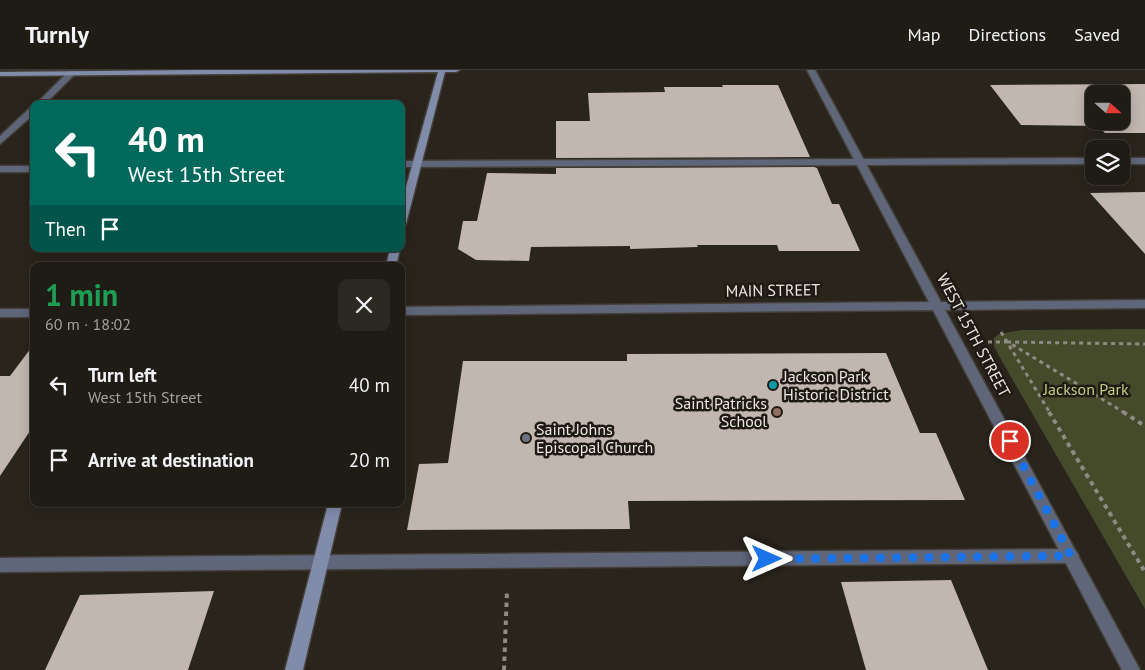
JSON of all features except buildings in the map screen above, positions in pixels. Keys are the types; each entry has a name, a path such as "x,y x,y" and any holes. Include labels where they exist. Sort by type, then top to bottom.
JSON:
{"main road":[{"path":"405,209 442,70"},
{"path":"0,74 456,70"},
{"path":"294,670 334,507"}],"street":[{"name":"WEST 15TH STREET","path":"811,70 1131,670"},
{"path":"44,100 72,73"},
{"path":"0,142 30,114"},
{"path":"405,164 1085,161"},
{"path":"1130,161 1145,161"},
{"path":"0,169 30,169"},
{"name":"MAIN STREET","path":"405,311 1145,304"},
{"path":"0,313 30,313"},
{"path":"0,565 1071,556"}],"path":[{"path":"1008,342 1145,344"},
{"path":"1008,342 1145,426"},
{"path":"1008,342 1145,572"},
{"path":"504,670 509,561"}],"green space":[{"name":"Jackson Park","path":"1145,329 1145,609 999,356 994,346 994,338 999,334 1021,330"}],"place":[{"name":"Jackson Park Historic District","path":"773,385"},
{"name":"Saint Patricks School","path":"777,412"},
{"name":"Saint Johns Episcopal Church","path":"526,438"}],"route":[{"path":"767,559 1071,556 1010,441"}]}
